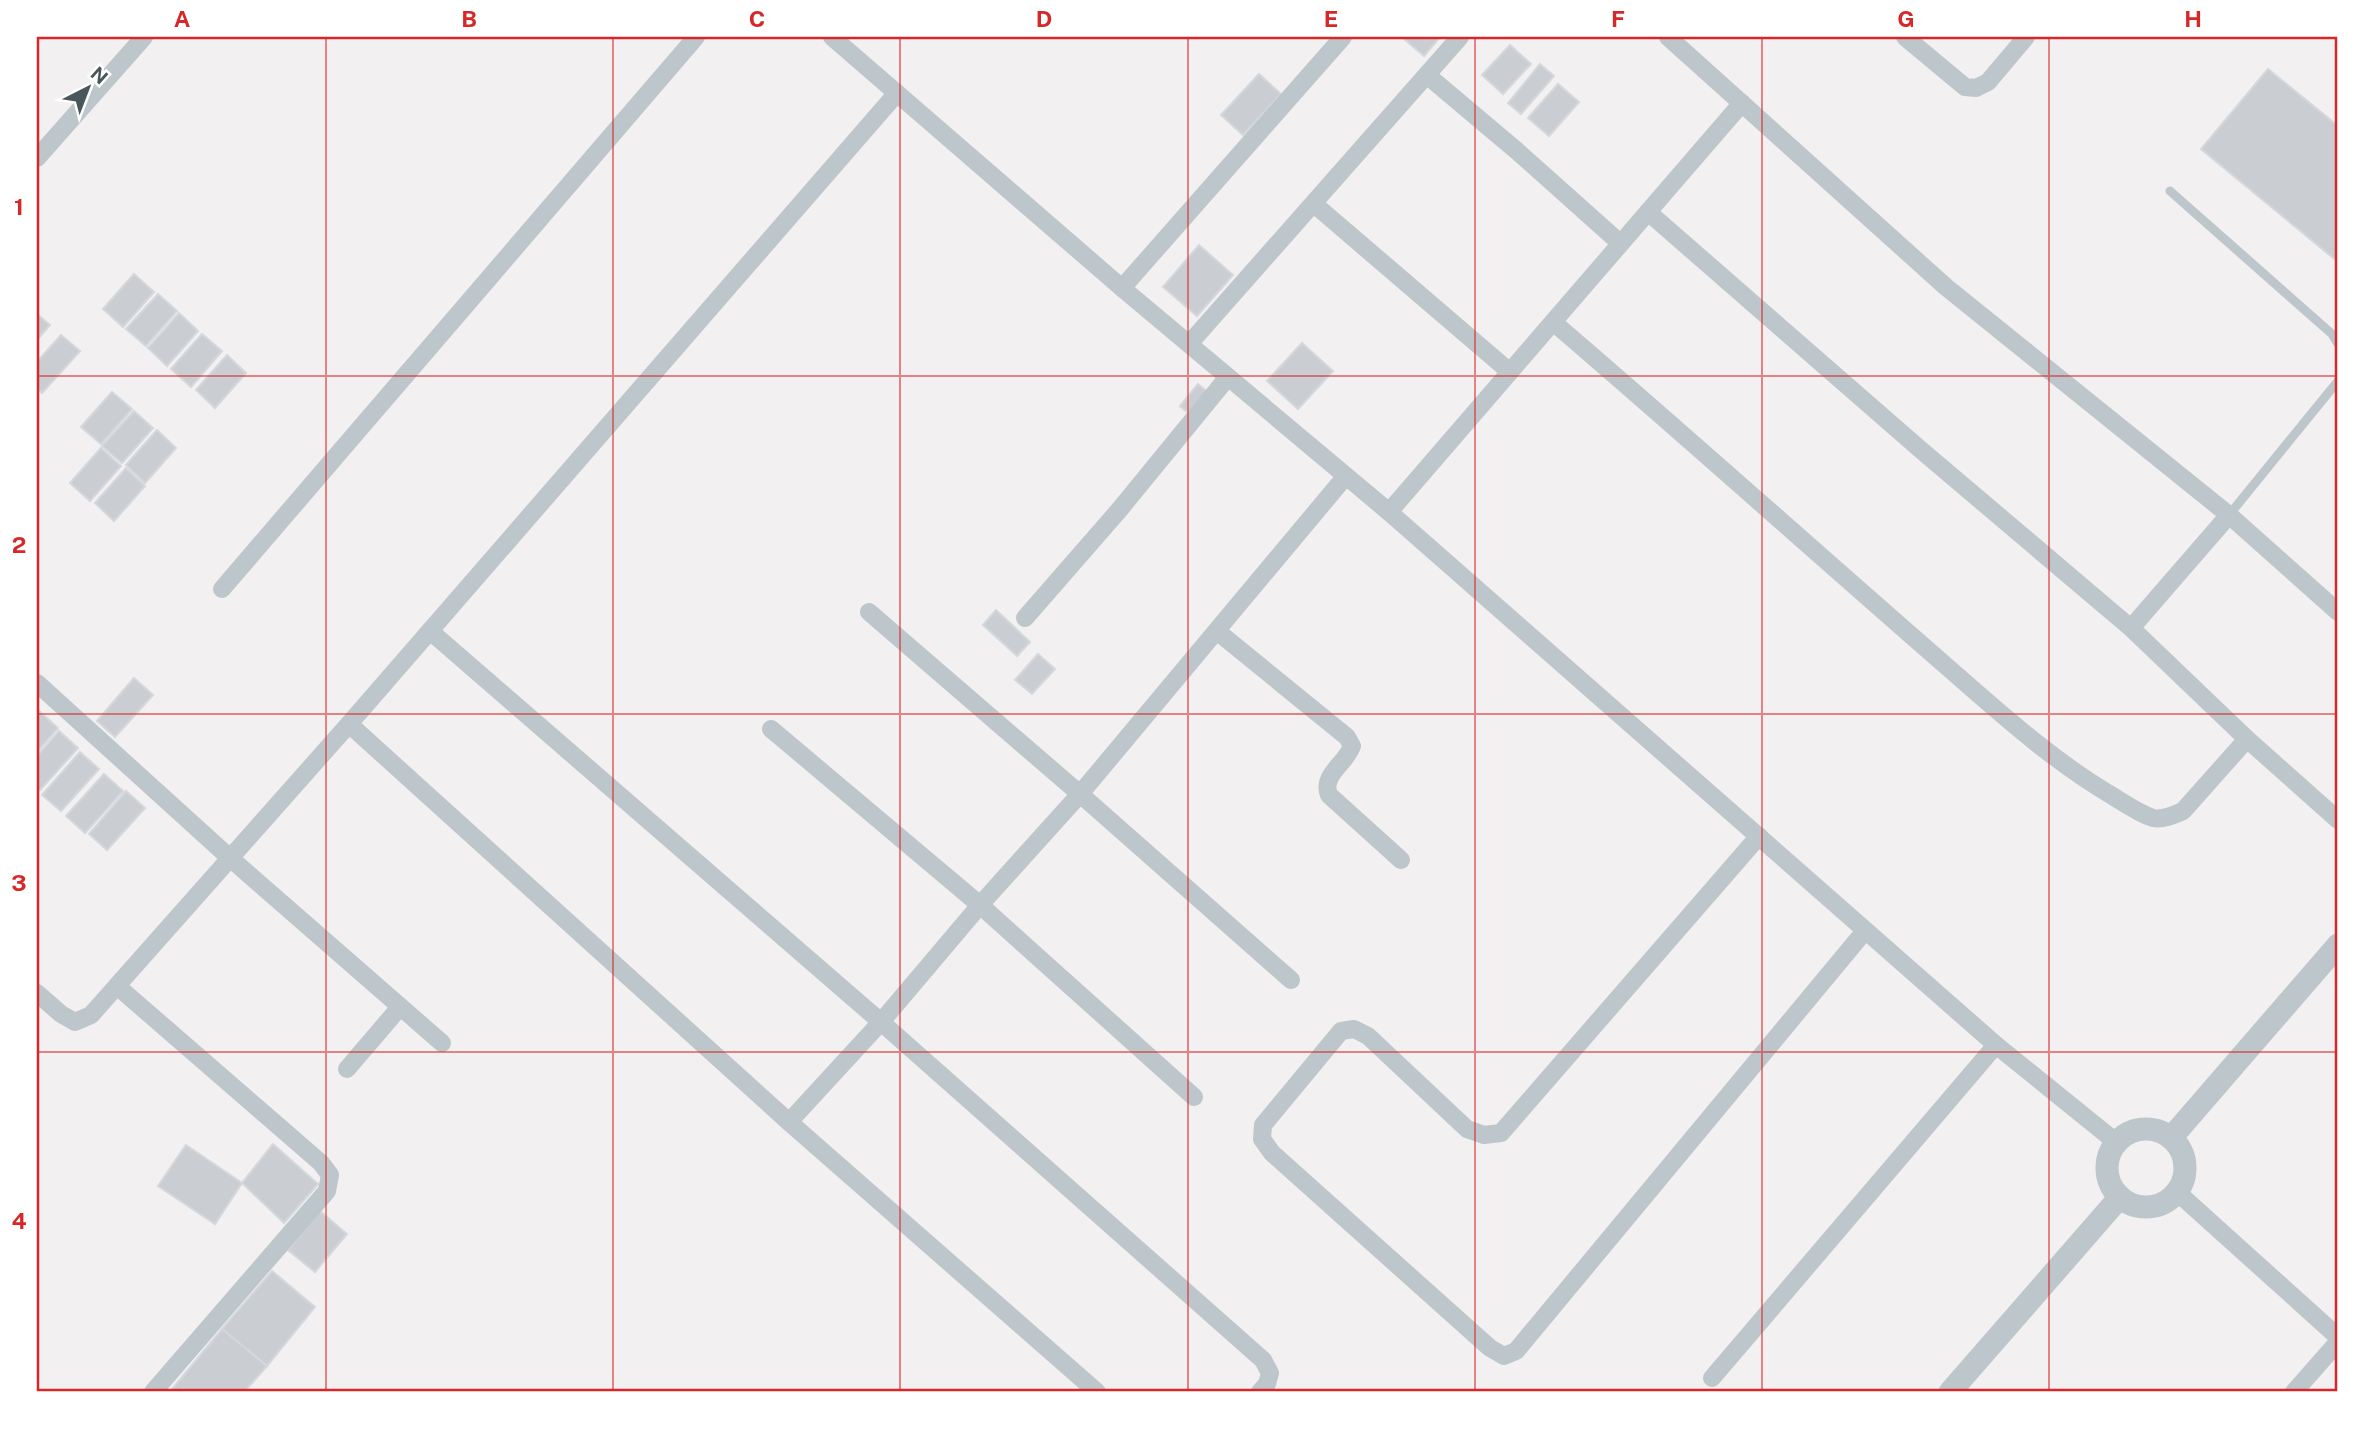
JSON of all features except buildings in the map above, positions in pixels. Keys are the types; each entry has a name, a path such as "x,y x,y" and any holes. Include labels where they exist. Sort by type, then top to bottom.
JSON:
{"street":[{"path":"37,158 144,37"},
{"path":"222,589 696,37"},
{"path":"832,37 1122,288 1389,512 1759,836 1864,932 1996,1045 2116,1142"},
{"path":"1122,288 1343,37"},
{"path":"1189,344 1460,37"},
{"path":"1668,37 1946,287 2229,515 2338,611"},
{"path":"1905,37 1965,88 1976,88 1988,82 2025,37"},
{"path":"1427,76 1517,151 1620,243"},
{"path":"37,993 61,1014 75,1022 91,1015 349,724 897,93"},
{"path":"1389,512 1742,103"},
{"path":"1314,204 1510,372"},
{"path":"1647,212 2132,628 2247,739 2338,820"},
{"path":"1553,323 1974,690 2048,753 2087,782 2143,814 2157,819 2172,816 2183,811 2247,739"},
{"path":"1025,618 1228,377"},
{"path":"789,1122 881,1022 980,905 1080,794 1345,477"},
{"path":"2132,628 2229,515"},
{"path":"869,612 1291,980"},
{"path":"430,631 881,1022 1263,1360 1270,1373 1267,1384 1260,1392"},
{"path":"1218,632 1347,737 1352,746 1348,757 1327,780 1329,795 1401,860"},
{"path":"37,683 230,858 442,1043"},
{"path":"349,724 789,1122 1097,1392"},
{"path":"771,729 980,905 1194,1097"},
{"path":"1759,836 1501,1133 1484,1135 1467,1129 1368,1036 1354,1029 1341,1031 1263,1125 1262,1139 1292,1172 1490,1348 1504,1356 1516,1351 1864,932"},
{"path":"2171,1138 2338,945"},
{"path":"117,986 321,1163 330,1175 327,1191 153,1392"},
{"path":"347,1069 400,1007"},
{"path":"1712,1378 1996,1045"},
{"path":"2137,1129 2161,1132 2171,1138 2184,1158 2183,1182 2177,1192 2156,1206 2131,1204 2120,1197 2112,1188 2106,1164 2116,1142 2137,1129"},
{"path":"2177,1192 2338,1340 2294,1392"},
{"path":"1951,1392 2120,1197"}],"lane":[{"path":"2170,191 2332,334 2338,344"},
{"path":"2229,515 2338,381"}]}
